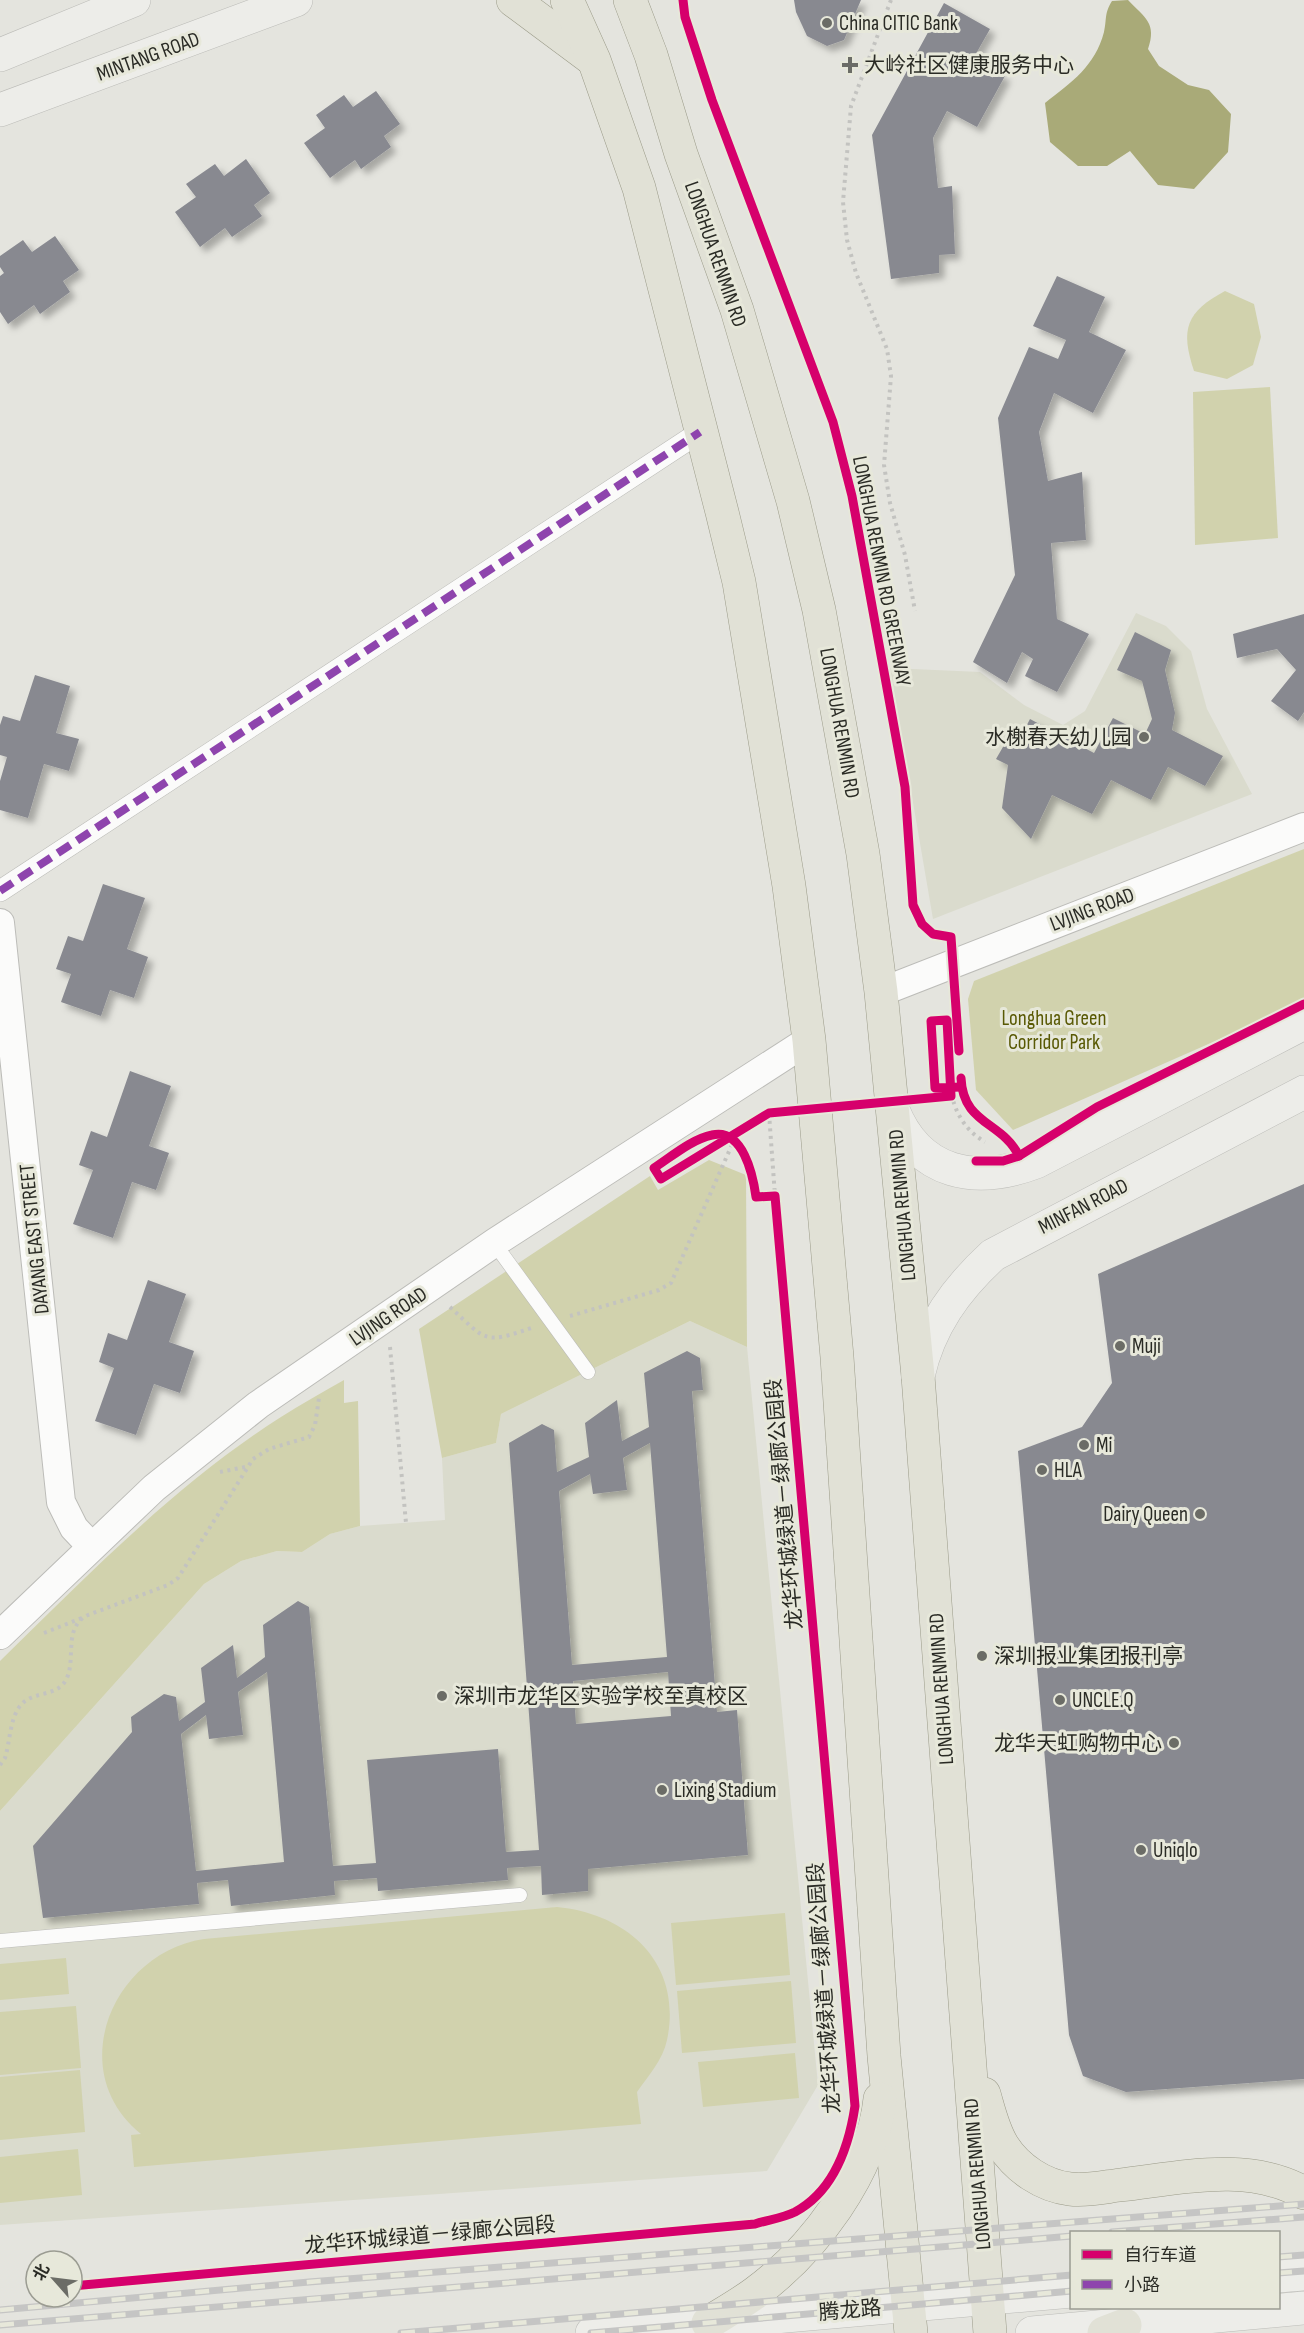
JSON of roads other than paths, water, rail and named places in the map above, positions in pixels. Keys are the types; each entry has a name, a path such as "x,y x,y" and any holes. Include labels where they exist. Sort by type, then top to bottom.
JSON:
{"main road":[{"path":"0,55 134,0"},
{"name":"MINTANG ROAD","path":"0,110 296,0"},
{"path":"513,0 594,60"},
{"path":"567,0 594,60 639,188 739,582 777,805 809,1040 837,1357 884,2056 909,2319"},
{"name":"LONGHUA RENMIN RD","path":"630,0 651,55 681,154 737,310 793,501 819,610 843,730 863,854 881,992 918,1376 990,2333"},
{"path":"647,0 651,55"},
{"path":"893,1110 901,1129 931,1160 968,1173 999,1174 1036,1162 1304,1023"},
{"name":"MINFAN ROAD","path":"918,1376 930,1335 941,1315 966,1281 993,1255 1301,1100"},
{"path":"966,2033 995,2132 1013,2159 1039,2179 1068,2189 1083,2190 1200,2175 1250,2175 1292,2187 1304,2193"},
{"path":"708,2323 756,2293 788,2263 810,2240 844,2194 860,2168 875,2126 884,2056"},
{"path":"1280,2276 1304,2274"},
{"name":"腾龙路","path":"592,2333 708,2323 909,2319 987,2298 1070,2291"},
{"path":"1032,2333 1114,2329 1304,2308"}],"street":[{"path":"0,891 700,432"},
{"name":"LVJING ROAD","path":"881,992 1304,827"},
{"name":"DAYANG EAST STREET","path":"0,923 62,1502 74,1528 91,1546"},
{"name":"LVJING ROAD","path":"0,1635 154,1488 258,1405 495,1243 809,1040"}],"lane":[{"path":"495,1243 588,1372"},
{"path":"0,1941 520,1895"}],"railway":[{"path":"0,2310 309,2282 1304,2204"},
{"path":"1125,2231 1304,2217"},
{"path":"0,2325 1070,2236"},
{"path":"1280,2257 1304,2255"},
{"path":"1280,2273 1304,2271"},
{"path":"401,2333 1070,2275"},
{"path":"591,2333 1070,2291"}],"place":[{"name":"China CITIC Bank","path":"827,23"},
{"name":"大岭社区健康服务中心","path":"850,65"},
{"name":"水榭春天幼儿园","path":"1144,737"},
{"name":"Muji","path":"1120,1346"},
{"name":"Mi","path":"1084,1445"},
{"name":"HLA","path":"1042,1470"},
{"name":"Dairy Queen","path":"1200,1514"},
{"name":"深圳报业集团报刊亭","path":"982,1656"},
{"name":"深圳市龙华区实验学校至真校区","path":"442,1696"},
{"name":"UNCLE.Q","path":"1060,1700"},
{"name":"龙华天虹购物中心","path":"1174,1743"},
{"name":"Lixing Stadium","path":"662,1790"},
{"name":"Uniqlo","path":"1141,1850"}],"park label":[{"name":"Longhua Green Corridor Park","path":"1054,1030"}]}
